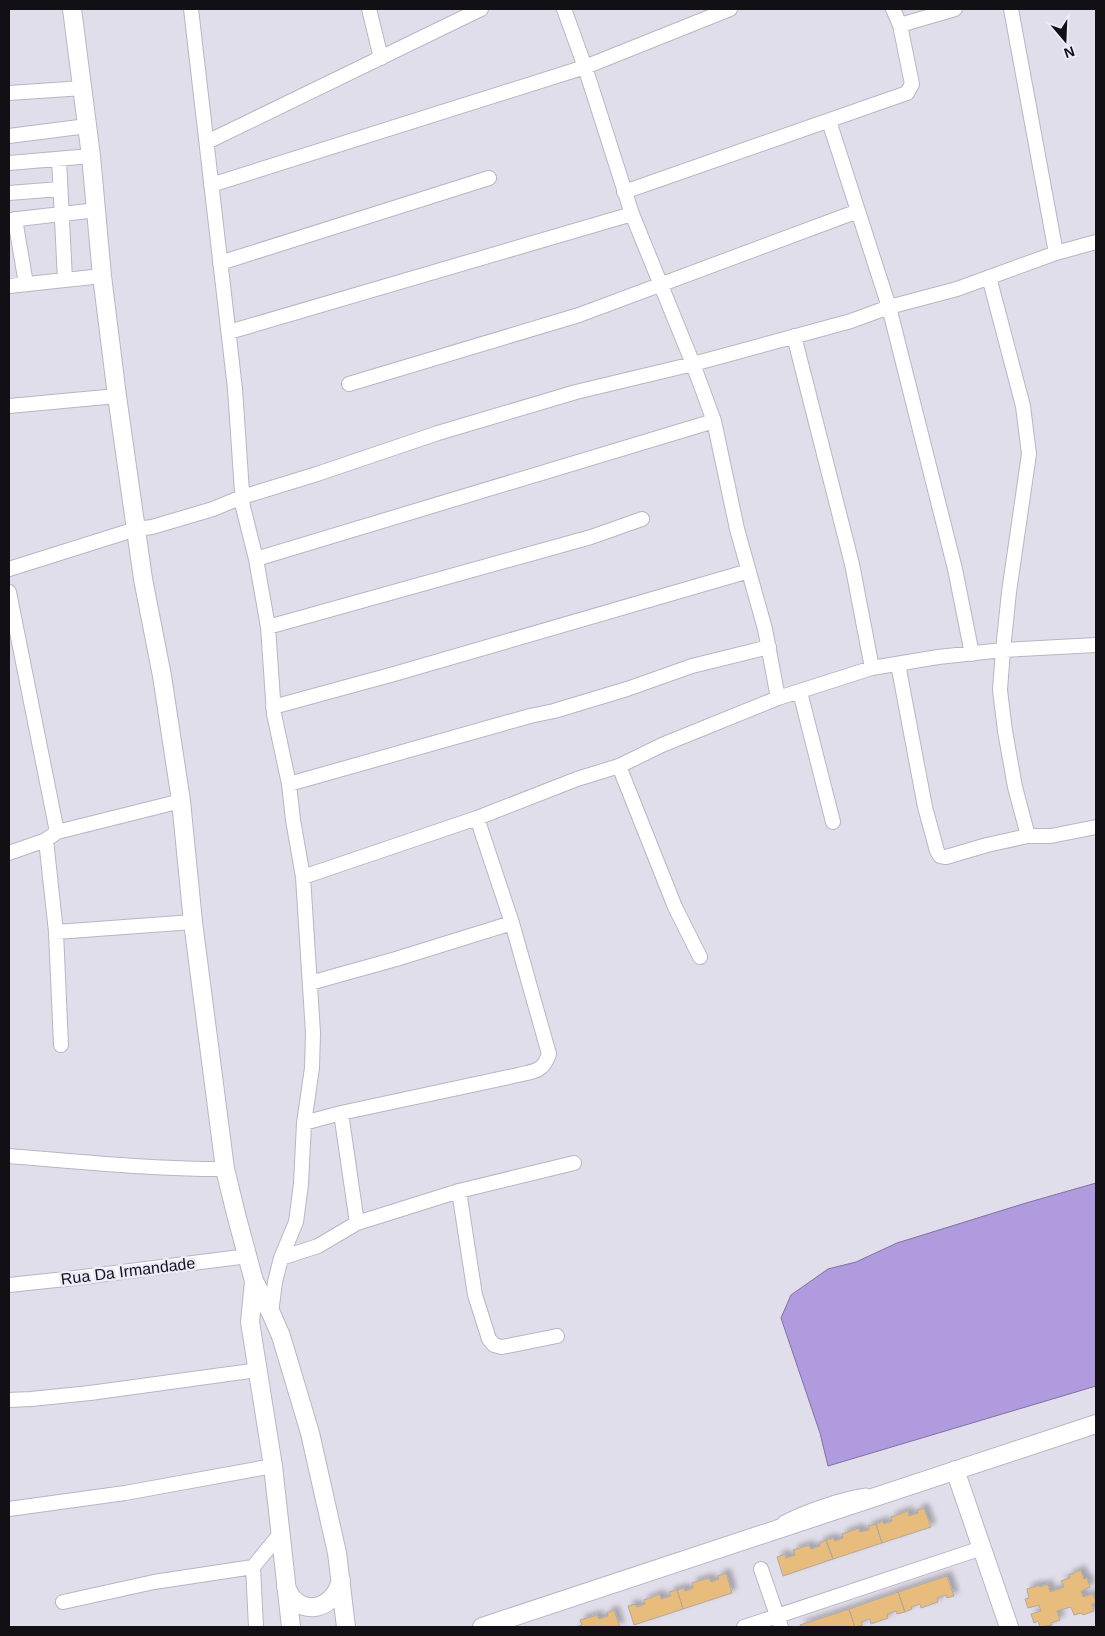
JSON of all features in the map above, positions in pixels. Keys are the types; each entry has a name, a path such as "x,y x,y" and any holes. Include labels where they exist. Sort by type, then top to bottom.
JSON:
{"street":[{"path":"72,9 91,156 102,276 117,396 143,579 162,676 181,801 193,922 225,1168 254,1281 281,1336 310,1432 332,1524 341,1579 346,1627"},
{"path":"192,9 235,388 242,497 256,559 268,627 273,707 289,784 303,877 310,983 313,1033 312,1068 304,1123 302,1184 296,1222 281,1258 274,1282 271,1313"},
{"path":"369,9 381,58"},
{"path":"207,142 481,9"},
{"path":"564,9 585,67 632,214 714,421 737,529 769,647 778,698"},
{"path":"211,185 585,67 730,9"},
{"path":"624,192 907,93 912,84 900,25 893,9"},
{"path":"900,25 956,9"},
{"path":"1011,9 1056,253"},
{"path":"9,93 83,88"},
{"path":"829,121 889,307 955,569 972,654"},
{"path":"9,136 87,126"},
{"path":"9,163 91,156"},
{"path":"59,159 65,280"},
{"path":"220,262 488,178"},
{"path":"9,193 60,189"},
{"path":"26,284 12,220 97,210"},
{"path":"349,384 579,315 858,211"},
{"path":"229,332 632,214"},
{"path":"9,569 212,509 242,497 438,433 576,392 692,364 851,321 889,307 957,289 1056,253 1096,242"},
{"path":"9,286 102,276"},
{"path":"989,277 1024,406 1029,454 1017,535 1000,690 1015,787 1028,836"},
{"path":"794,336 852,564 872,668"},
{"path":"9,406 117,396"},
{"path":"256,559 714,421"},
{"path":"268,627 591,537 642,519"},
{"path":"273,707 394,674 749,571"},
{"path":"9,592 51,836 61,1045"},
{"path":"303,877 477,818 577,779 618,766 662,745 778,698 872,668 938,657 1003,650 1096,644"},
{"path":"289,784 530,716 554,711 627,689 692,666 769,647"},
{"path":"898,664 925,807 936,851 940,856 946,857 1028,836 1051,836 1096,827"},
{"path":"800,692 833,822"},
{"path":"618,766 675,907 700,957"},
{"path":"9,853 51,836 181,801"},
{"path":"304,1123 518,1075 537,1070 546,1065 550,1054 512,923 477,818"},
{"path":"56,932 193,922"},
{"path":"310,983 512,923"},
{"path":"342,1113 357,1223"},
{"path":"9,1156 190,1169 225,1168"},
{"path":"281,1258 318,1246 357,1223 459,1191 574,1163"},
{"path":"459,1191 475,1295 489,1339 494,1345 502,1347 557,1336"},
{"name":"Rua Da Irmandade","path":"9,1285 248,1256"},
{"path":"254,1281 250,1322 273,1466 290,1627"},
{"path":"9,1400 31,1400 258,1370"},
{"path":"482,1627 1096,1424"},
{"path":"9,1509 125,1493 273,1466"},
{"path":"955,1470 1009,1627"},
{"path":"63,1602 154,1582 253,1566 280,1534"},
{"path":"744,1627 779,1622 982,1548"},
{"path":"253,1566 256,1627"},
{"path":"761,1569 779,1622"},
{"path":"286,1583 288,1592 294,1600 302,1605 311,1607 329,1602 335,1595 341,1579"}],"shaded area":[{"path":"1096,1183 1096,1386 828,1466 820,1433 781,1318 791,1295 828,1269 856,1262 897,1243"}],"building":[{"path":"924,1508 931,1527 882,1543 876,1524 883,1521 884,1524 892,1521 891,1517 908,1511 909,1516 918,1513 917,1510"},
{"path":"876,1524 882,1543 833,1559 826,1540 833,1538 835,1541 843,1538 842,1534 859,1528 860,1532 869,1530 868,1526"},
{"path":"826,1540 833,1559 783,1576 777,1557 785,1554 786,1558 795,1555 793,1550 809,1545 811,1549 820,1546 819,1543"},
{"path":"1081,1570 1084,1579 1087,1578 1090,1587 1081,1591 1083,1597 1093,1594 1096,1602 1092,1604 1094,1611 1083,1615 1082,1613 1074,1615 1071,1607 1057,1611 1060,1620 1051,1623 1052,1625 1040,1627 1038,1621 1034,1623 1031,1614 1041,1611 1039,1605 1028,1608 1025,1599 1029,1598 1027,1589 1048,1584 1050,1592 1064,1587 1061,1581 1070,1578 1069,1575"},
{"path":"726,1573 732,1593 683,1609 677,1590 684,1588 685,1591 693,1588 692,1583 709,1578 711,1582 719,1579 718,1576"},
{"path":"947,1576 954,1596 947,1598 946,1595 937,1598 938,1602 921,1608 920,1604 911,1607 912,1609 905,1612 898,1592"},
{"path":"677,1590 683,1609 634,1625 628,1606 635,1604 637,1607 645,1604 644,1600 660,1594 661,1599 671,1596 669,1592"},
{"path":"898,1592 905,1612 897,1614 896,1611 887,1614 888,1618 871,1624 870,1619 861,1622 863,1625 855,1627 849,1609"},
{"path":"849,1609 855,1627 801,1627 800,1625"},
{"path":"614,1610 620,1627 575,1627 582,1625 580,1620 597,1615 599,1619 608,1616 607,1613"}]}
